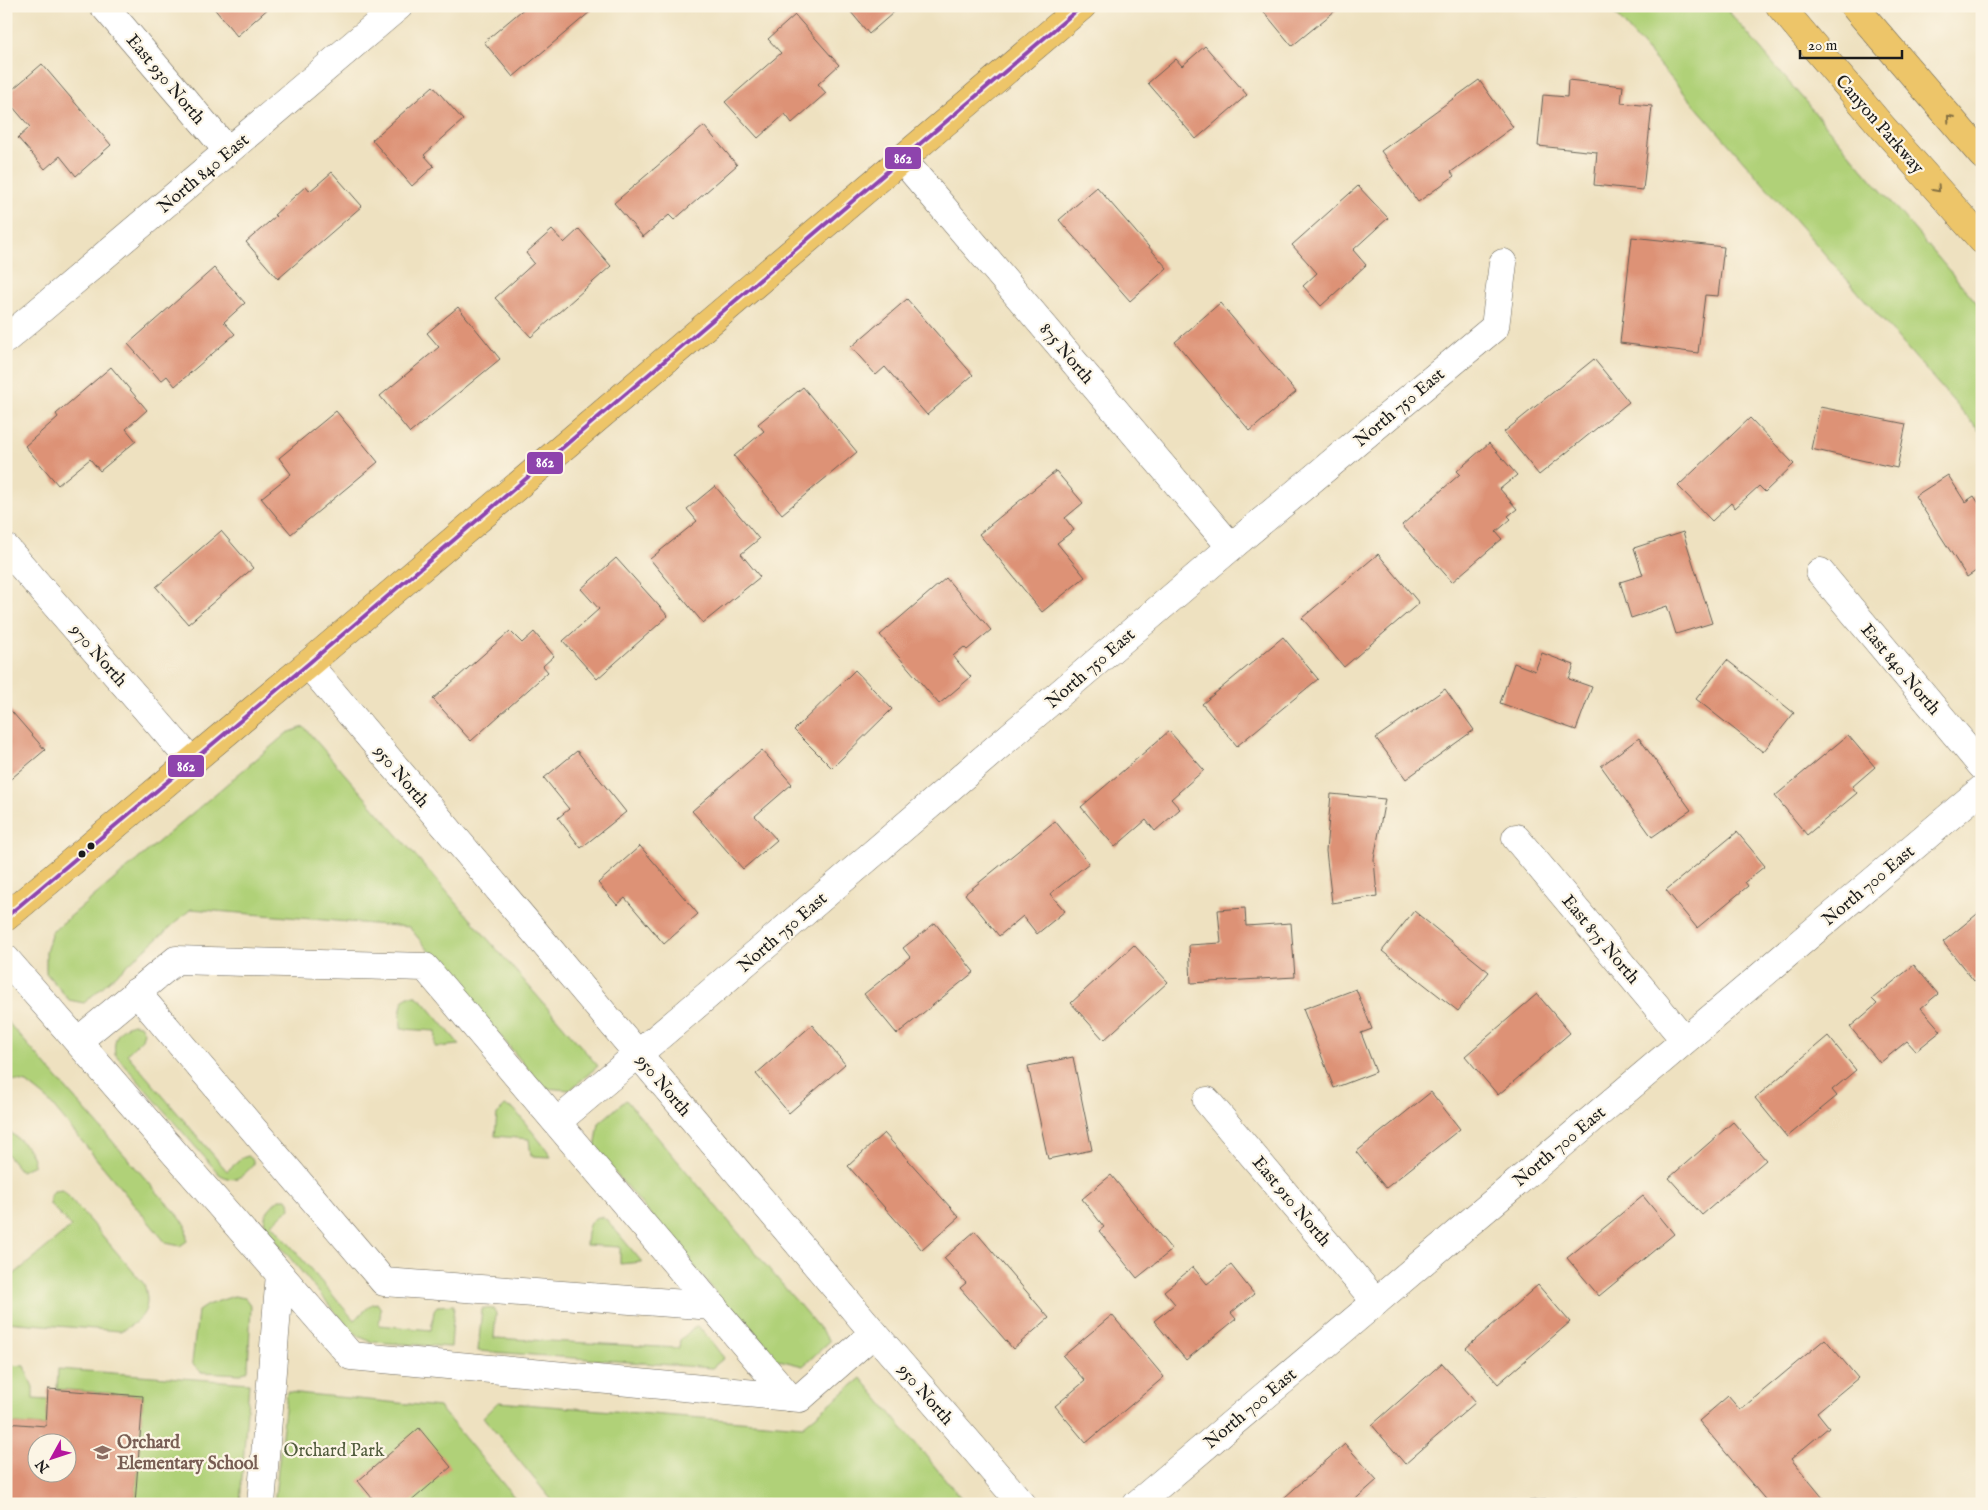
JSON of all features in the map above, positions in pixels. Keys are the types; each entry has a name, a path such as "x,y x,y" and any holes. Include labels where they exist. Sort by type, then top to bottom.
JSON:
{"main road":[{"path":"6,917 308,664 1082,6"},
{"name":"Canyon Parkway","path":"1780,6 1878,122 1982,240"},
{"path":"1854,6 1982,155"}],"street":[{"name":"East 930 North","path":"104,6 228,151"},
{"name":"North 840 East","path":"6,339 399,6"},
{"name":"875 North","path":"902,158 1231,547"},
{"name":"North 750 East","path":"557,1122 638,1055 1231,547 1496,327 1503,263"},
{"name":"970 North","path":"6,548 192,762"},
{"name":"East 840 North","path":"1820,572 1982,766"},
{"name":"950 North","path":"308,664 874,1333 1022,1504"},
{"name":"North 700 East","path":"1136,1504 1982,789"},
{"name":"East 875 North","path":"1516,838 1684,1040"},
{"path":"6,959 351,1356 800,1398 874,1333"},
{"path":"78,1041 176,960 425,967 789,1397"},
{"path":"136,992 384,1282 713,1306"},
{"name":"East 910 North","path":"1207,1100 1376,1302"},
{"path":"260,1504 280,1274"}],"green space":[{"path":"1608,6 1724,6 1982,309 1982,434"},
{"path":"304,727 598,1066 570,1090 544,1088 409,927 191,909 84,1003 69,1000 46,973 46,952 52,932 287,733"},
{"path":"408,996 416,996 423,1001 460,1045 435,1047 436,1031 401,1029 401,1006"},
{"path":"6,1020 186,1225 187,1241 180,1246 166,1243 47,1099 27,1083 6,1079"},
{"path":"133,1024 140,1025 144,1032 142,1039 127,1054 227,1171 242,1158 248,1156 253,1160 253,1165 242,1176 234,1179 219,1174 115,1054 116,1039 120,1031"},
{"path":"626,1100 830,1341 803,1366 771,1358 595,1149 599,1123"},
{"path":"505,1106 514,1109 551,1157 531,1156 529,1139 495,1136 497,1114"},
{"path":"6,1130 28,1149 34,1165 21,1171 6,1153"},
{"path":"63,1190 144,1284 147,1300 144,1313 135,1323 120,1331 6,1322 6,1281 71,1227 50,1204 50,1196 54,1191"},
{"path":"279,1199 287,1199 290,1208 272,1224 354,1320 372,1304 377,1303 381,1309 379,1325 431,1330 434,1311 437,1306 454,1305 451,1347 372,1342 360,1337 346,1325 265,1228 264,1223 267,1212"},
{"path":"597,1217 607,1220 642,1262 620,1264 620,1247 586,1245 589,1225"},
{"path":"234,1296 245,1298 251,1306 248,1370 241,1374 201,1372 192,1363 198,1311 207,1305"},
{"path":"482,1308 493,1309 496,1313 494,1338 679,1348 680,1340 696,1326 703,1331 724,1358 712,1368 478,1351"},
{"path":"6,1365 24,1366 33,1387 33,1399 48,1400 46,1426 6,1423"},
{"path":"58,1369 249,1383 240,1504 135,1504 143,1396 57,1389"},
{"path":"861,1378 966,1504 555,1504 483,1417 498,1402 803,1426"},
{"name":"Orchard Park","path":"287,1392 439,1407 520,1504 274,1504"}],"building":[{"path":"212,6 271,6 237,36"},
{"path":"527,6 597,6 513,77 484,42"},
{"path":"846,6 901,6 869,34"},
{"path":"1272,6 1341,6 1292,46 1264,12"},
{"path":"795,15 839,65 818,84 826,93 792,123 785,114 758,138 725,102 781,53 768,39"},
{"path":"1205,46 1247,95 1196,139 1148,83 1176,59 1182,66"},
{"path":"42,64 111,145 76,176 60,156 45,169 18,138 30,127 6,99 6,95"},
{"path":"1479,80 1513,127 1451,172 1454,176 1418,202 1381,151"},
{"path":"1568,80 1623,86 1621,103 1652,106 1643,190 1594,185 1597,152 1538,146 1543,95 1567,97"},
{"path":"433,86 463,120 424,155 434,166 412,186 372,140"},
{"path":"704,126 737,165 674,220 669,215 643,237 614,203"},
{"path":"332,172 362,206 278,279 246,242 306,186 310,191"},
{"path":"1358,186 1388,218 1353,250 1366,265 1321,306 1303,286 1317,273 1292,245"},
{"path":"1097,187 1167,268 1130,301 1059,220"},
{"path":"579,229 611,266 531,337 495,298 534,263 526,253 552,230 564,243"},
{"path":"1632,237 1724,247 1718,296 1705,295 1698,353 1620,343"},
{"path":"214,268 245,303 224,322 235,334 175,386 167,376 161,381 128,344"},
{"path":"907,299 973,375 927,415 885,367 876,375 851,347"},
{"path":"1220,303 1296,392 1250,431 1175,342"},
{"path":"458,307 500,359 410,433 380,396 439,347 427,333"},
{"path":"1594,359 1629,402 1539,475 1504,432"},
{"path":"111,367 147,410 126,429 136,441 100,471 90,459 58,485 25,446 58,417 56,414"},
{"path":"803,387 857,452 782,514 734,456 764,431 758,424"},
{"path":"1820,407 1906,424 1897,468 1811,449"},
{"path":"336,411 378,462 291,534 261,498 291,474 279,458"},
{"path":"1750,418 1794,464 1765,492 1759,486 1735,508 1731,503 1712,521 1678,486"},
{"path":"1489,443 1517,475 1500,489 1517,509 1508,516 1511,519 1496,532 1502,539 1452,582 1402,525 1460,474 1457,471"},
{"path":"1056,471 1083,503 1065,518 1074,530 1057,543 1085,577 1042,612 979,534"},
{"path":"1948,475 1965,502 1974,496 1982,508 1982,567 1967,577 1915,496"},
{"path":"715,486 759,539 741,554 760,577 703,623 650,559 697,521 687,509"},
{"path":"221,531 253,568 188,624 156,587"},
{"path":"1683,532 1712,623 1676,634 1667,606 1631,618 1620,582 1643,575 1634,548"},
{"path":"1378,554 1419,603 1344,667 1302,618"},
{"path":"616,558 668,616 597,679 563,641 599,609 581,589"},
{"path":"946,578 991,630 967,650 964,647 953,656 971,677 939,704 880,635"},
{"path":"510,631 522,643 534,632 554,656 543,666 548,672 471,741 433,699"},
{"path":"1283,637 1318,679 1237,746 1202,704"},
{"path":"1542,653 1574,665 1569,679 1592,687 1576,730 1500,703 1514,663 1535,671"},
{"path":"1727,660 1794,713 1763,752 1696,699"},
{"path":"855,670 892,709 832,768 794,730"},
{"path":"1445,689 1474,730 1406,779 1376,738"},
{"path":"6,705 45,750 6,783"},
{"path":"1169,731 1204,770 1171,799 1180,809 1155,831 1146,820 1115,847 1081,807"},
{"path":"1848,735 1875,767 1852,787 1857,793 1807,835 1775,796"},
{"path":"1639,738 1691,810 1652,837 1601,766"},
{"path":"762,750 792,784 755,816 777,840 743,869 692,811"},
{"path":"577,751 626,812 581,848 558,818 569,809 544,778"},
{"path":"1331,794 1385,799 1374,859 1377,896 1332,903 1326,851"},
{"path":"1055,821 1089,863 1050,894 1065,911 1037,934 1023,916 999,936 965,894"},
{"path":"1737,832 1765,866 1745,882 1748,886 1697,928 1666,890"},
{"path":"640,846 698,914 664,944 625,898 617,905 598,883"},
{"path":"1245,908 1246,926 1291,923 1295,977 1191,983 1189,945 1221,943 1218,910"},
{"path":"1982,910 1982,975 1974,981 1943,942"},
{"path":"1414,911 1489,972 1458,1011 1382,951"},
{"path":"935,923 974,972 897,1034 864,994 910,957 903,948"},
{"path":"1134,945 1168,982 1104,1040 1071,1003"},
{"path":"1914,965 1938,994 1921,1008 1941,1031 1916,1051 1907,1041 1880,1063 1850,1027 1877,1004 1872,999"},
{"path":"1356,989 1372,1029 1361,1033 1376,1072 1334,1088 1303,1009"},
{"path":"1537,994 1570,1033 1498,1095 1465,1056"},
{"path":"812,1025 845,1064 789,1113 756,1074"},
{"path":"1828,1036 1856,1070 1832,1090 1837,1096 1787,1137 1755,1098"},
{"path":"1073,1057 1092,1150 1048,1159 1028,1066"},
{"path":"1431,1092 1460,1129 1386,1188 1356,1152"},
{"path":"1733,1122 1766,1160 1702,1215 1669,1178"},
{"path":"884,1133 959,1217 922,1250 848,1166"},
{"path":"1111,1175 1172,1250 1137,1278 1099,1231 1104,1227 1082,1199"},
{"path":"1643,1196 1674,1234 1599,1296 1567,1258"},
{"path":"975,1231 1049,1318 1013,1349 960,1288 966,1283 944,1258"},
{"path":"1231,1265 1254,1294 1231,1313 1236,1319 1186,1360 1154,1321 1175,1304 1164,1291 1193,1267 1207,1284"},
{"path":"1538,1285 1570,1322 1498,1384 1466,1348"},
{"path":"1112,1315 1164,1377 1086,1443 1055,1406 1085,1381 1063,1356"},
{"path":"1825,1339 1858,1378 1817,1412 1829,1427 1791,1459 1828,1504 1769,1504 1699,1421 1728,1396 1740,1410"},
{"path":"1442,1363 1476,1402 1405,1464 1372,1425"},
{"name":"Orchard Elementary School","path":"48,1389 143,1396 135,1504 6,1504 6,1423 46,1426"},
{"path":"419,1428 451,1467 408,1504 377,1504 358,1481"},
{"path":"1345,1444 1377,1480 1350,1504 1277,1504"},
{"path":"1577,1498 1578,1504 1522,1504 1522,1501"}],"transit line":[{"name":"862","path":"6,917 308,664 1082,6"}],"place":[{"name":"Orchard Elementary School","path":"103,1452"}]}
